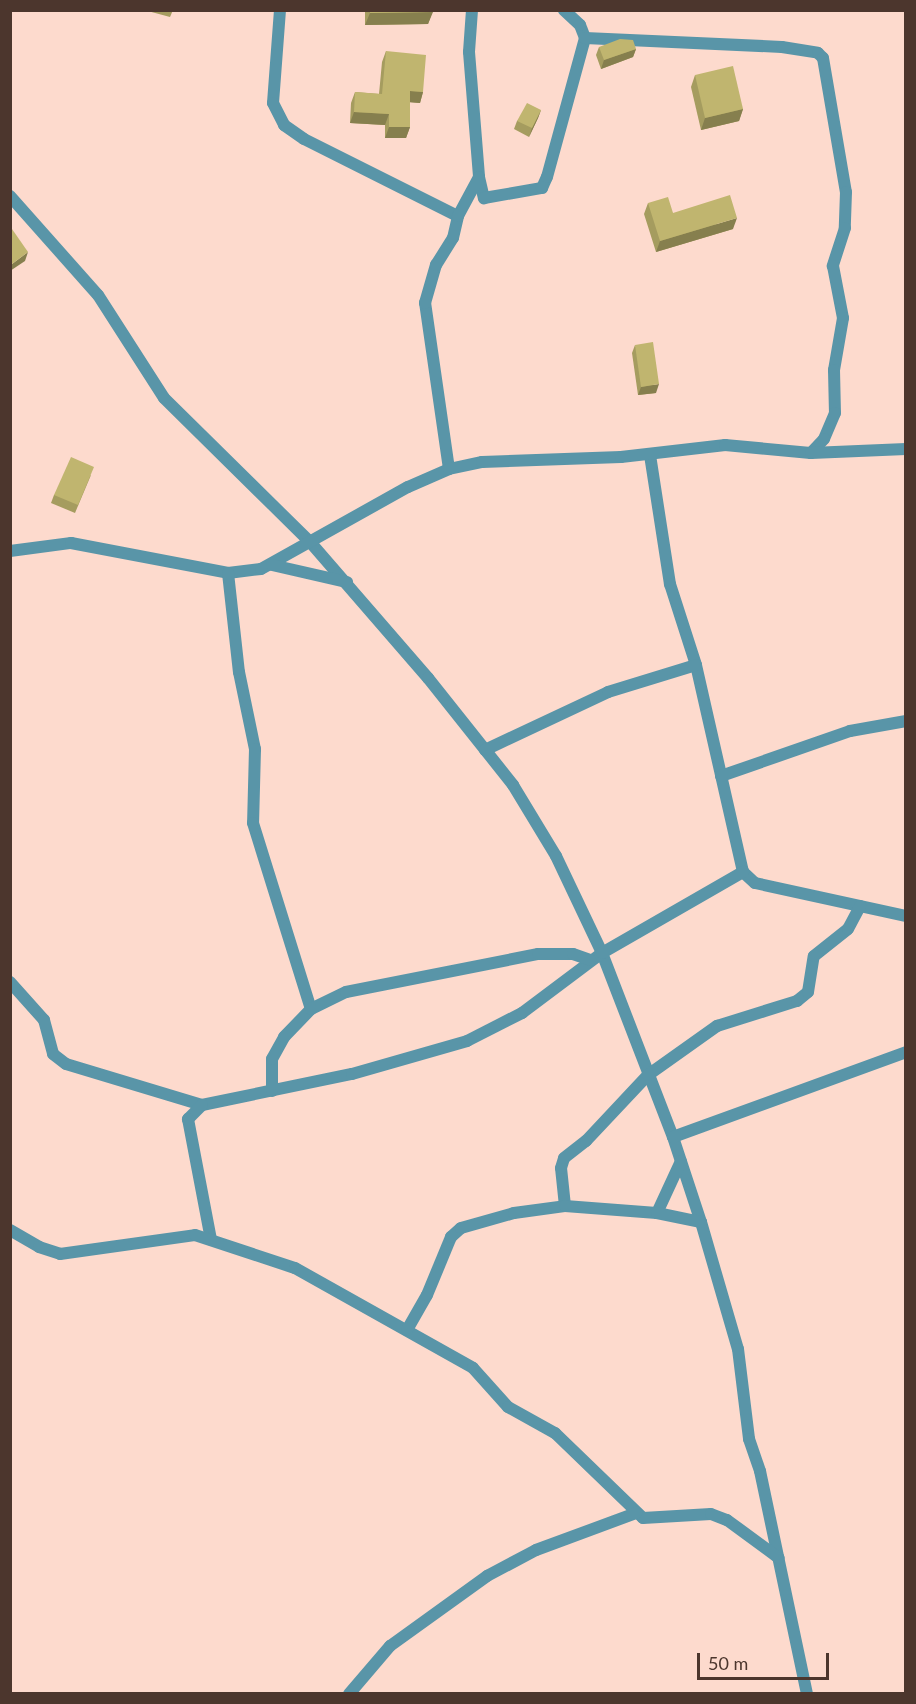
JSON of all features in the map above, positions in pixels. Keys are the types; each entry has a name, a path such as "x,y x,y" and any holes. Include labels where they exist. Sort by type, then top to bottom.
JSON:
{"street":[{"path":"280,10 273,103 284,125 304,139 458,216"},
{"path":"472,10 469,52 479,177 484,198 542,188 565,106 576,82 585,38 580,25 564,10"},
{"path":"585,38 782,47 818,52 823,58 846,192 845,228 833,266 843,318 834,370 835,413 824,439 811,453"},
{"path":"449,469 425,303 428,283 453,238 458,216 479,177"},
{"path":"10,196 98,296 164,398 311,543 347,582 524,800 561,866 602,952 673,1137 701,1222 738,1349 749,1439 779,1558 807,1694"},
{"path":"10,550 71,543 228,573 272,565 408,488 449,469 510,459 650,454 725,445 811,453 906,449"},
{"path":"650,454 670,584 696,665 743,872 755,883 906,916"},
{"path":"272,565 347,582"},
{"path":"228,573 238,672 255,748 253,823 311,1009"},
{"path":"484,750 608,692 696,665"},
{"path":"721,776 850,731 906,721"},
{"path":"10,982 44,1020 53,1054 66,1064 202,1105 352,1074 467,1041 522,1013 602,952 743,872"},
{"path":"565,1206 561,1168 564,1158 586,1141 648,1075 717,1026 797,1001 808,992 814,956 848,929 860,906"},
{"path":"272,1090 270,1072 275,1049 311,1009 364,987 538,954 573,954 590,960"},
{"path":"673,1137 906,1052"},
{"path":"202,1105 188,1119 211,1240"},
{"path":"657,1213 681,1161"},
{"path":"407,1330 456,1232 514,1213 565,1206 657,1213 701,1222"},
{"path":"10,1230 39,1247 60,1254 77,1254 187,1235 211,1240 295,1268 473,1368 508,1407 555,1433 636,1513 658,1520 711,1514 727,1520 779,1558"},
{"path":"349,1694 390,1646 488,1576 536,1550 636,1513"}],"building":[{"path":"370,10 433,10 433,12 370,13"},
{"path":"620,39 633,40 636,49 604,60 599,47"},
{"path":"386,51 426,55 423,92 410,91 410,127 389,127 389,114 354,112 355,92 382,94"},
{"path":"733,66 743,109 705,118 695,75"},
{"path":"527,103 541,110 532,128 517,121"},
{"path":"730,195 737,218 660,241 648,203 668,197 673,213"},
{"path":"12,229 28,252 12,264 10,262 10,230"},
{"path":"653,342 659,384 641,387 635,345"},
{"path":"71,457 94,467 78,505 54,495"}]}
